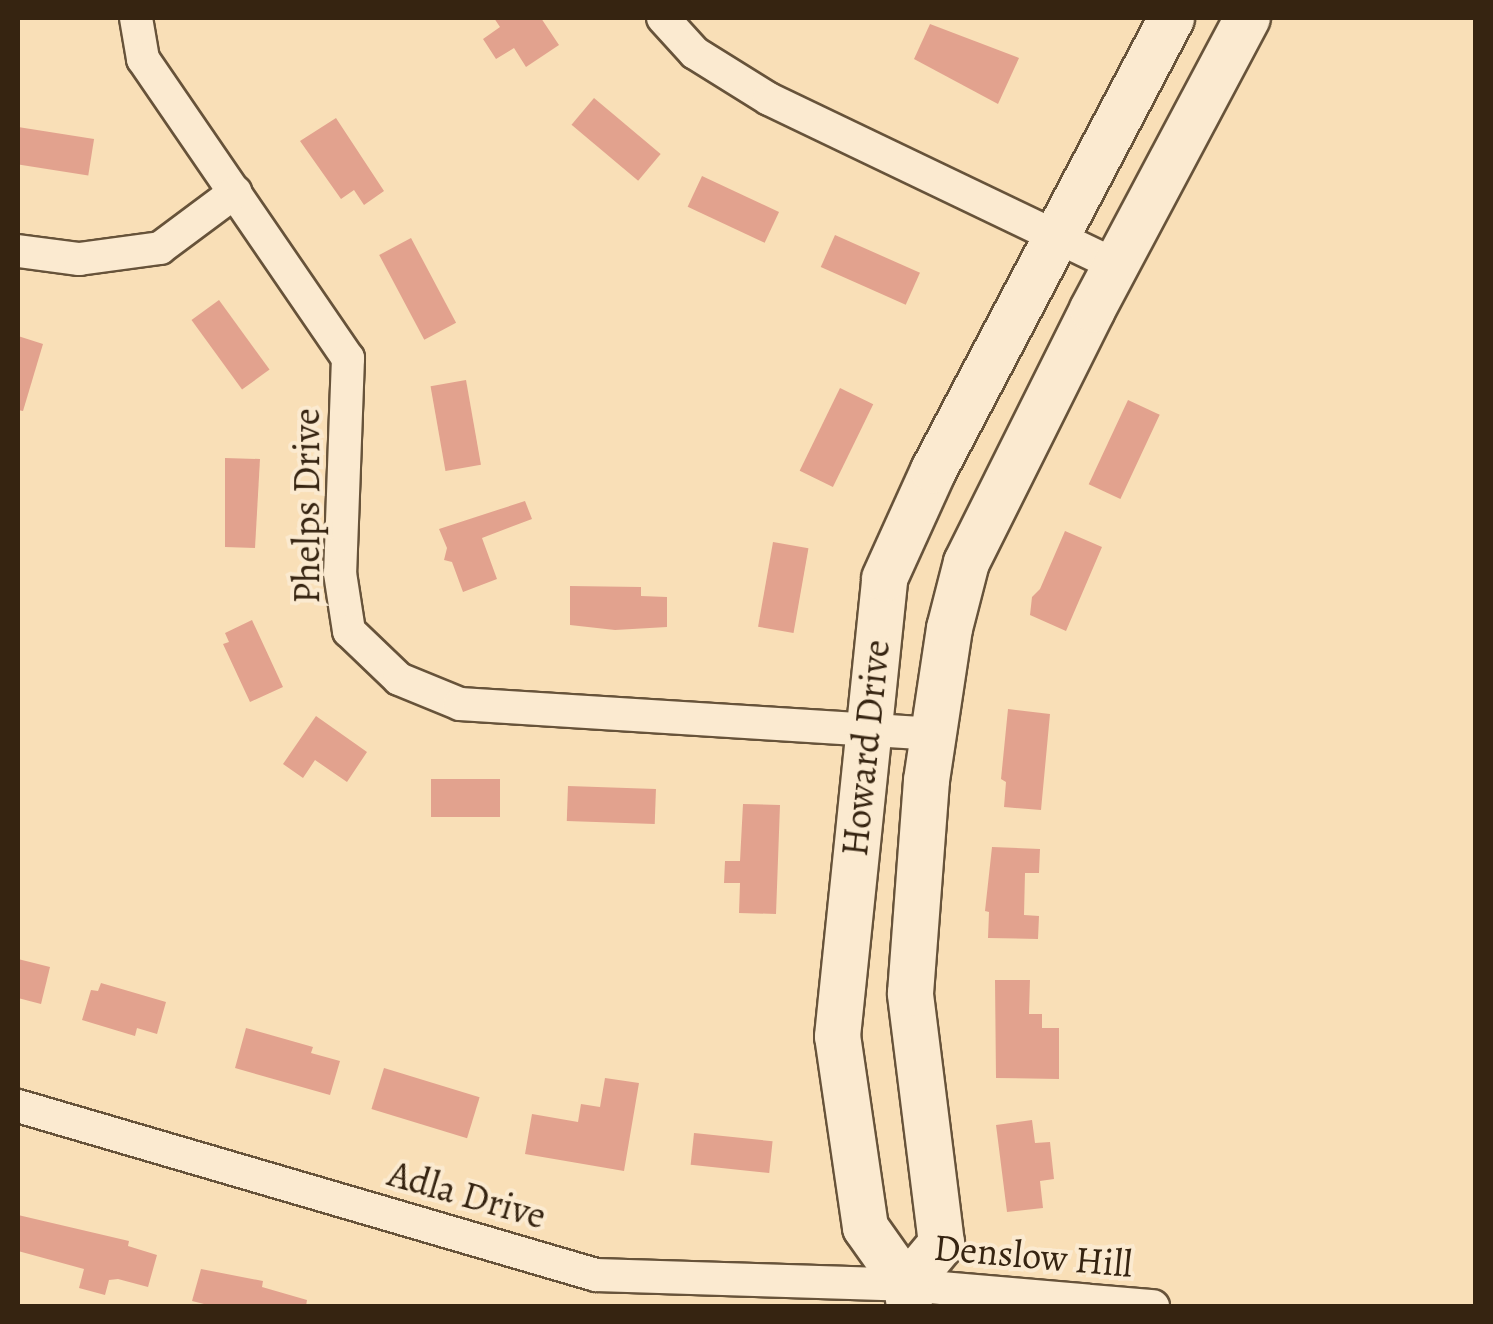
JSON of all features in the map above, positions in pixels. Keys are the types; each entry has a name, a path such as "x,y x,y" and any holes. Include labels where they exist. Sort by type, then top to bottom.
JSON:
{"street":[{"name":"Phelps Drive","path":"136,18 142,59 348,358 340,572 349,630 400,680 460,704 866,733 932,734"},
{"path":"663,18 695,53 770,99 1116,265"},
{"name":"Howard Drive","path":"1171,18 933,470 884,578 836,1036 865,1227 908,1296 941,1243 910,993 932,734 966,562 1116,265 1247,18"},
{"path":"18,251 79,260 160,248 234,192"},
{"name":"Adla Drive","path":"18,1106 596,1275 908,1296"},
{"name":"Denslow Hill","path":"908,1296 1153,1306"}],"building":[{"path":"494,18 541,18 559,45 526,67 514,48 496,59 483,39 500,27"},
{"path":"930,24 1019,58 998,104 914,59"},
{"path":"594,98 661,154 638,181 572,125"},
{"path":"336,118 384,191 364,205 354,190 341,199 300,141"},
{"path":"18,127 94,139 88,176 18,164"},
{"path":"702,176 779,212 765,243 688,207"},
{"path":"835,235 920,273 906,305 821,267"},
{"path":"411,238 456,323 424,340 379,255"},
{"path":"219,300 270,370 242,390 191,320"},
{"path":"18,336 43,344 23,411 18,410"},
{"path":"466,380 481,465 445,471 431,386"},
{"path":"840,388 873,404 833,487 800,471"},
{"path":"1128,400 1160,415 1120,499 1089,484"},
{"path":"225,458 260,459 255,548 225,547"},
{"path":"525,501 532,519 482,538 497,579 463,592 452,562 444,560 447,548 439,529"},
{"path":"1065,531 1102,547 1066,631 1030,615 1032,597 1040,589"},
{"path":"773,542 808,548 794,633 758,627"},
{"path":"570,586 641,587 641,596 667,597 667,627 615,630 570,625"},
{"path":"252,620 283,687 250,702 223,644 229,642 225,633"},
{"path":"1008,709 1050,714 1041,810 1004,807 1006,782 1001,779"},
{"path":"316,716 367,752 347,782 315,760 303,778 283,764"},
{"path":"431,779 500,779 500,817 431,817"},
{"path":"568,786 656,789 655,824 567,821"},
{"path":"743,804 780,805 776,914 739,913 740,883 724,883 725,861 740,861"},
{"path":"992,847 1040,849 1039,873 1025,873 1024,915 1039,916 1038,939 988,938 989,912 985,911"},
{"path":"18,959 50,967 41,1004 18,998"},
{"path":"995,980 1030,980 1029,1014 1042,1014 1042,1028 1059,1028 1059,1079 996,1078"},
{"path":"101,983 166,1002 157,1034 137,1028 135,1036 82,1020 91,990 98,991"},
{"path":"246,1028 313,1047 311,1053 340,1061 330,1095 235,1068"},
{"path":"384,1068 480,1097 467,1138 371,1109"},
{"path":"605,1078 639,1083 624,1171 525,1154 532,1114 578,1122 581,1104 600,1107"},
{"path":"1032,1120 1035,1143 1050,1142 1054,1179 1040,1181 1043,1208 1007,1212 996,1125"},
{"path":"694,1133 773,1141 769,1173 691,1165"},
{"path":"18,1215 129,1241 128,1246 157,1255 148,1287 118,1279 109,1280 105,1295 79,1288 84,1269 18,1251"},
{"path":"201,1269 263,1281 262,1287 307,1300 306,1306 212,1306 192,1301"}]}
